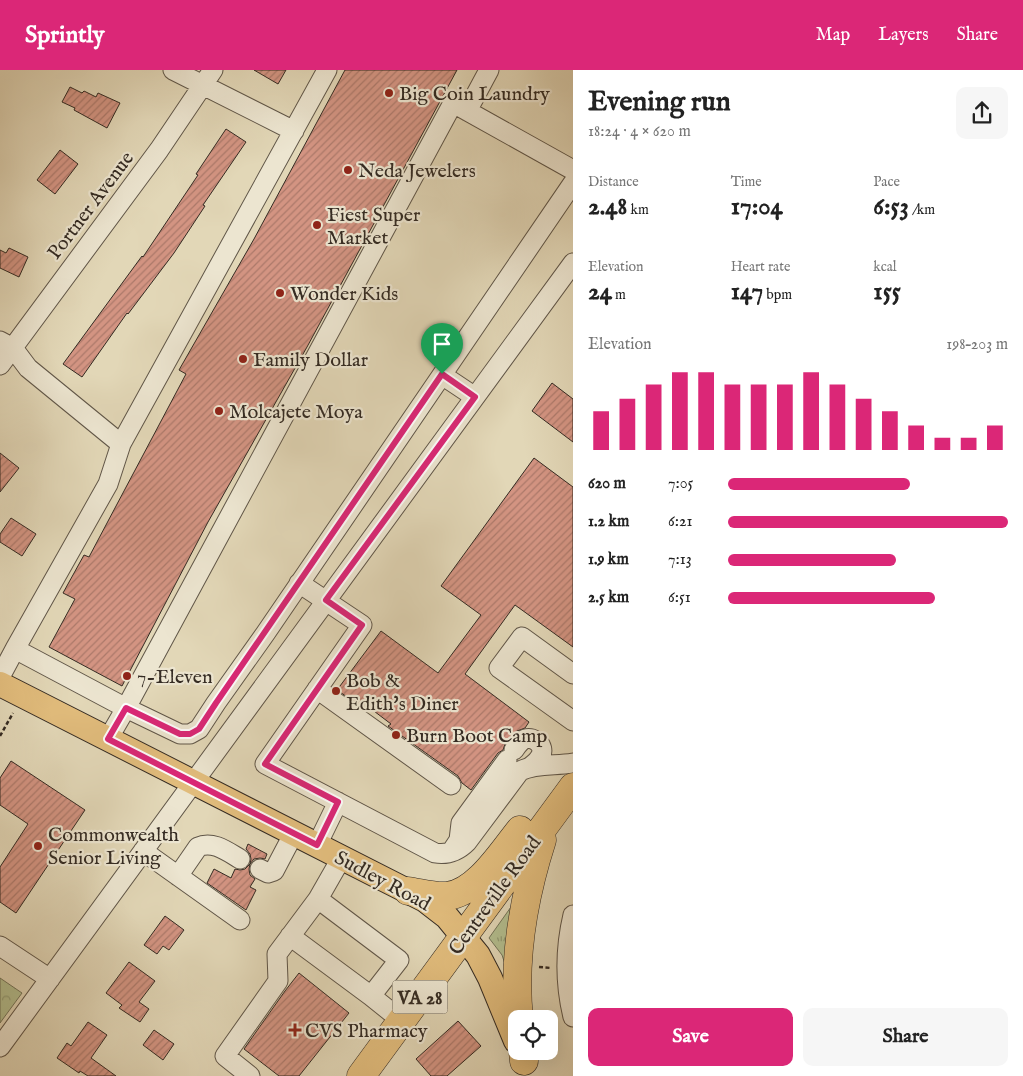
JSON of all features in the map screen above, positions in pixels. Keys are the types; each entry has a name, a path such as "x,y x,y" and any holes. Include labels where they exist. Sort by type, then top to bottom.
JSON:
{"highway":[{"path":"408,891 446,896 458,894 470,888 484,875 556,787 573,776"},
{"name":"Centreville Road","path":"361,1076 573,787"},
{"path":"519,1010 520,942 536,861 550,819"}],"main road":[{"name":"Sudley Road","path":"0,684 425,900 447,917 485,967 508,1021"}],"street":[{"path":"173,70 208,78 294,131"},
{"path":"0,677 108,484 121,444 327,70"},
{"path":"467,111 489,70"},
{"name":"Portner Avenue","path":"0,365 6,344 159,150 208,78"},
{"path":"108,739 453,103 573,170"},
{"path":"15,649 126,708 180,734 190,734 199,729 573,183"},
{"path":"0,1047 573,263"},
{"path":"6,344 28,368 121,444"},
{"path":"442,374 475,397"},
{"path":"299,583 362,625 265,764 435,853 444,854 459,849 470,838 516,763 573,763"},
{"path":"573,674 522,637 500,668 573,721"},
{"path":"317,689 451,785"},
{"path":"317,845 338,802"},
{"path":"260,869 268,873 274,871 294,833"},
{"path":"178,876 198,847 203,845 213,845 240,859"},
{"path":"143,851 240,920"},
{"path":"250,1076 225,1056 278,981 277,954 318,899 342,857"},
{"path":"318,899 399,960 371,996"},
{"path":"573,916 566,954 570,983 570,1004 573,1017"},
{"path":"290,936 402,1021"},
{"path":"0,946 50,979"}],"path":[{"path":"0,736 13,713"},
{"path":"537,967 553,968"}],"green space":[{"path":"523,890 508,973 502,955 489,938"},
{"path":"0,978 22,993 0,1023"}],"building":[{"path":"254,70 286,70 278,84"},
{"path":"345,70 457,70 307,347 208,522 122,686 49,647 75,599 63,593 84,555 89,557 186,374 179,370 254,239"},
{"path":"70,87 96,97 98,93 120,103 107,128 62,102"},
{"path":"226,129 246,142 203,205 205,206 174,253 127,313 82,377 63,364 143,257 198,175 196,174"},
{"path":"60,150 78,164 55,194 37,180"},
{"path":"9,248 28,257 19,277 0,268 0,250 6,253"},
{"path":"552,383 573,399 573,442 532,411"},
{"path":"0,453 19,468 0,492"},
{"path":"534,458 573,487 573,647 515,605 465,674 529,722 525,728 517,731 510,737 503,750 498,753 471,790 462,783 458,776 388,726 391,724 366,705 363,708 337,690 381,631 438,673 481,615 441,586"},
{"path":"11,518 36,534 22,556 0,542 0,534"},
{"name":"Commonwealth Senior Living","path":"11,761 85,810 16,913 0,902 0,867 28,824 0,805 0,778"},
{"path":"248,844 267,854 265,859 254,859 250,864 250,854 246,849"},
{"path":"250,864 250,875 255,879 250,887 256,890 246,910 207,883 214,869 231,878 235,869 245,869"},
{"path":"165,916 184,930 169,950 163,946 157,954 144,945"},
{"path":"129,962 155,981 139,1002 149,1009 140,1022 119,1008 122,1005 106,993"},
{"name":"CVS Pharmacy","path":"299,973 349,1013 299,1076 279,1076 244,1049"},
{"path":"458,1021 481,1046 447,1076 431,1076 416,1059"},
{"path":"88,1022 107,1035 91,1058 116,1076 88,1076 80,1071 79,1073 57,1058 67,1043 71,1046"},
{"path":"154,1030 174,1044 163,1060 143,1045"}],"place":[{"name":"Big Coin Laundry","path":"389,93"},
{"name":"Neda Jewelers","path":"348,170"},
{"name":"Fiest Super Market","path":"317,225"},
{"name":"Wonder Kids","path":"280,293"},
{"name":"Family Dollar","path":"243,359"},
{"name":"Molcajete Moya","path":"219,411"},
{"name":"7-Eleven","path":"127,676"},
{"name":"Bob & Edith's Diner","path":"336,691"},
{"name":"Burn Boot Camp","path":"396,735"},
{"name":"Commonwealth Senior Living","path":"38,846"},
{"name":"CVS Pharmacy","path":"295,1030"}],"route":[{"path":"442,374 475,397 326,600 362,625 265,764 338,802 317,845 108,739 126,708 180,734 190,734 199,729 442,374"}]}
